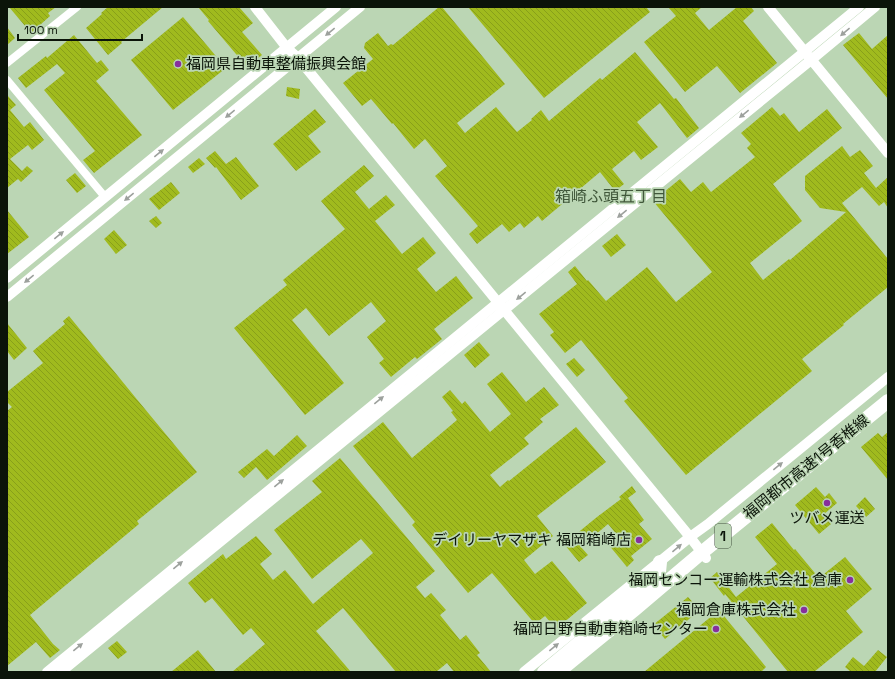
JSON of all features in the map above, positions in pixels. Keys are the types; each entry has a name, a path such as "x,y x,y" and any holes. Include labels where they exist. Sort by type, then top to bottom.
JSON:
{"highway":[{"name":"福岡都市高速1号香椎線","path":"557,670 635,609 700,554 888,401"},
{"name":"福岡都市高速1号香椎線","path":"557,670 888,406"},
{"path":"557,670 593,631 659,572 660,562"}],"street":[{"path":"7,64 77,7"},
{"path":"255,7 287,48 298,58 706,558"},
{"path":"7,278 336,7"},
{"path":"7,297 360,7"},
{"path":"768,7 888,153"},
{"path":"61,672 859,7"},
{"path":"47,672 501,306 811,60 875,7"},
{"path":"7,80 105,197"},
{"path":"524,672 888,377"},
{"path":"557,670 630,617 706,558 888,406"}],"building":[{"path":"9,7 56,7 48,13 50,16 31,33"},
{"path":"108,7 163,7 121,42 122,43 108,55 86,28"},
{"path":"198,7 239,7 253,23 242,32 262,55 247,67"},
{"path":"439,7 442,7 505,84 457,123 465,133 496,107 517,132 532,120 531,119 541,110 549,121 600,78 602,80 635,52 674,99 676,98 699,128 687,138 660,103 637,122 658,147 641,160 634,151 612,169 624,184 615,191 600,172 542,221 538,216 524,228 520,223 509,232 502,224 477,244 469,234 478,226 435,176 447,166 425,139 414,149 371,99 362,106 343,83 373,59 364,48 365,43 378,33 388,46 391,44 393,45"},
{"path":"468,7 646,7 650,12 544,98"},
{"path":"668,7 702,7 695,13 709,30 737,7 751,7 754,11 743,21 777,63 740,93 717,66 685,92 644,42 676,16"},
{"name":"福岡県自動車整備振興会館","path":"183,17 226,68 173,110 131,60"},
{"path":"7,27 15,38 7,45"},
{"path":"859,33 872,49 888,35 888,99 843,45"},
{"path":"74,35 97,63 101,60 109,70 96,81 142,135 94,173 83,160 95,151 44,90 65,73 57,64 26,88 18,78 46,56 47,58"},
{"path":"287,87 300,89 299,99 286,96"},
{"path":"7,95 16,105 10,110 24,127 30,122 44,140 32,150 28,145 10,159 22,171 27,166 33,171 21,182 18,179 7,188"},
{"path":"772,107 780,116 784,113 799,132 827,109 842,128 773,184 802,221 750,263 763,280 789,259 790,260 846,212 820,208 805,190 805,176 842,146 850,157 860,150 873,166 864,173 876,188 888,177 888,208 884,202 879,206 862,187 842,203 888,259 888,287 802,359 812,371 686,475 624,401 628,398 581,340 565,353 550,335 554,332 539,314 577,284 568,272 575,266 606,301 647,267 676,302 712,272 653,201 680,179 691,192 703,182 711,192 755,157 747,148 751,144 741,133"},
{"path":"315,109 326,122 308,136 321,152 296,171 273,144"},
{"path":"215,151 226,164 236,157 259,186 241,200 216,167 215,168 206,158"},
{"path":"199,158 205,164 193,173 188,167"},
{"path":"364,165 374,176 355,192 369,209 386,195 395,205 375,221 402,254 423,237 436,253 417,269 436,292 456,276 473,298 434,329 442,339 417,359 415,357 391,377 379,363 384,359 367,337 386,321 371,302 329,336 306,308 292,320 344,383 305,415 234,328 287,285 283,280 345,229 321,201"},
{"path":"75,173 86,186 77,193 66,180"},
{"path":"171,182 180,193 159,210 149,199"},
{"path":"7,210 29,237 7,254"},
{"path":"156,216 162,223 156,228 149,221"},
{"path":"114,230 127,245 116,254 104,239"},
{"path":"617,234 626,245 611,257 602,246"},
{"path":"69,316 197,472 137,521 139,524 30,615 53,644 60,650 50,658 36,642 7,666 7,411 12,407 7,402 7,392 43,363 33,351 65,324 63,321"},
{"path":"7,323 27,348 14,360 7,351"},
{"path":"479,342 490,355 475,368 464,355"},
{"path":"574,358 585,370 577,377 566,364"},
{"path":"502,372 526,402 544,387 559,405 540,419 543,422 524,438 529,444 490,475 500,487 576,427 606,462 537,516 553,536 524,560 535,574 552,561 587,603 556,629 545,616 535,624 492,573 468,593 412,525 415,522 353,446 383,422 412,458 457,420 451,412 453,411 442,397 450,390 462,404 465,401 490,432 511,414 487,384"},
{"path":"888,432 888,480 861,447 878,433 882,437"},
{"path":"297,435 307,446 267,480 256,467 244,478 238,472 267,449 274,456"},
{"path":"340,458 435,571 416,587 425,598 431,593 446,610 440,615 460,640 466,635 480,653 477,655 491,672 454,672 447,663 436,672 396,672 343,608 316,631 351,672 232,672 265,644 251,628 243,635 212,598 205,603 188,583 223,554 226,559 256,536 272,554 260,564 273,580 285,570 313,604 373,553 361,539 312,579 274,530 322,492 312,481"},
{"path":"632,486 636,492 628,498 644,520 639,524 652,539 631,556 634,560 627,567 608,544 618,536 608,524 581,547 588,555 579,562 564,544 621,499 619,497"},
{"path":"816,487 825,497 829,493 837,503 823,515 831,524 819,534 795,505"},
{"path":"865,497 875,509 866,517 856,506"},
{"name":"福岡倉庫株式会社","path":"772,523 819,578 845,557 872,589 846,611 863,632 814,672 788,672 725,594 724,596 710,578 717,572 736,597 777,564 755,537"},
{"path":"688,597 700,610 665,639 653,625"},
{"name":"福岡日野自動車箱崎センター","path":"719,610 766,667 761,672 644,672"},
{"path":"117,641 127,652 118,659 108,648"},
{"path":"198,650 216,672 171,672"},
{"path":"878,650 887,657 875,672 851,672 845,667 853,657 864,666"}],"place":[{"name":"福岡県自動車整備振興会館","path":"178,64"},
{"name":"ツバメ運送","path":"827,503"},
{"name":"デイリーヤマザキ 福岡箱崎店","path":"639,540"},
{"name":"福岡センコー運輸株式会社 倉庫","path":"850,580"},
{"name":"福岡倉庫株式会社","path":"804,610"},
{"name":"福岡日野自動車箱崎センター","path":"716,629"}],"district":[{"name":"箱崎ふ頭五丁目","path":"611,196"}]}
